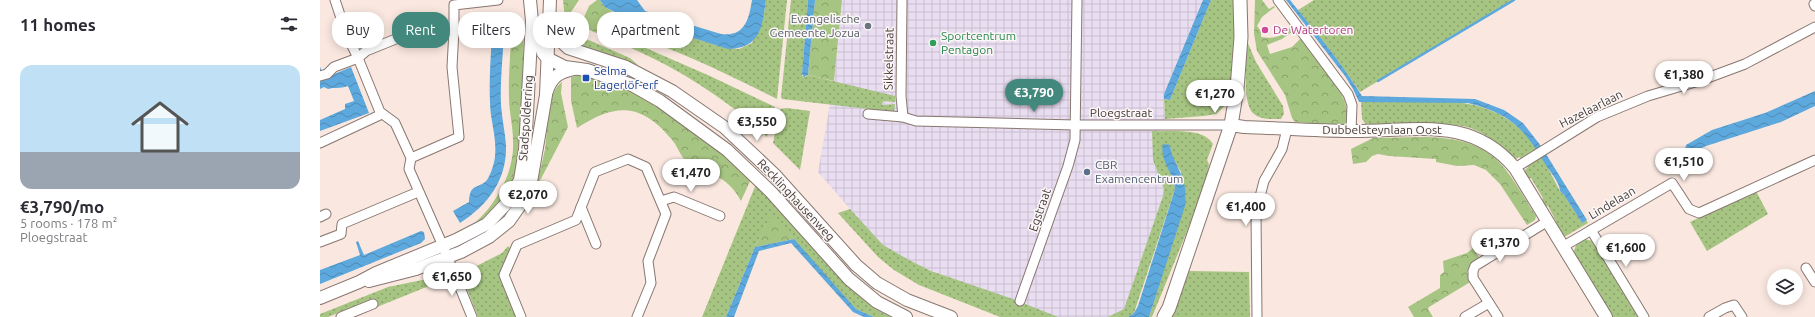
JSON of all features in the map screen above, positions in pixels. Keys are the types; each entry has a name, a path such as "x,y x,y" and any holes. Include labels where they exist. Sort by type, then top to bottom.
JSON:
{"main road":[{"path":"1164,317 1169,308 1231,125 1237,89 1240,52 1240,0"}],"street":[{"path":"336,0 346,33 380,112 395,123 412,158 409,169 472,317"},
{"path":"412,158 459,137 452,67 454,5 498,0"},
{"name":"Stadspolderring","path":"320,298 359,282 376,272 443,246 487,224 505,205 520,180 525,150 532,21 530,0"},
{"name":"Stadspolderring","path":"550,0 550,12"},
{"name":"Sikkelstraat","path":"902,0 901,80 903,118"},
{"path":"1075,125 1077,0"},
{"path":"1278,0 1348,94 1352,105 1351,131"},
{"path":"529,65 546,54 532,21"},
{"name":"Hazelaarlaan","path":"1515,168 1597,117 1623,105 1739,66 1782,46 1815,27"},
{"path":"322,76 334,67 358,58 366,51 423,28 454,30"},
{"name":"Stadspolderring","path":"359,282 377,280 448,258 489,236 509,221 523,201 531,182 546,95 547,48"},
{"name":"Recklinghausenweg","path":"568,48 626,67 665,87 724,127 774,174 856,265 877,283 907,300 951,317"},
{"name":"Recklinghausenweg","path":"546,54 577,51"},
{"name":"Recklinghausenweg","path":"546,54 566,66 575,69 587,70 632,85 660,101 727,150 771,192 849,279 877,302 906,317"},
{"name":"Stadspolderring","path":"546,95 554,77 561,72 575,69"},
{"path":"320,143 382,114"},
{"name":"Ploegstraat","path":"868,114 916,121 1075,125 1231,125"},
{"name":"Egstraat","path":"1020,301 1069,162 1075,140 1075,125"},
{"name":"Dubbelsteynlaan Oost","path":"1231,125 1244,127 1351,131 1436,129 1454,131 1485,142 1505,157 1515,168 1606,317"},
{"path":"1257,317 1256,212 1258,198 1264,181 1282,149 1287,129"},
{"path":"521,317 504,275 517,245 576,220 595,172 628,159 646,167 666,214 648,261 651,283 637,317"},
{"name":"Lindelaan","path":"1564,246 1672,183 1689,209 1699,213 1815,160"},
{"path":"320,242 341,234 342,224 418,192"},
{"path":"661,201 674,197 720,216"},
{"path":"581,207 596,244"},
{"path":"1498,317 1473,278 1473,271 1476,266 1548,221"},
{"path":"1591,230 1644,317"},
{"path":"1806,268 1815,282"},
{"path":"1465,317 1489,303"},
{"path":"341,317 359,314 372,304"},
{"path":"1709,317 1724,308 1734,305 1742,317"}],"shaded area":[{"path":"842,0 1203,0 1164,94 1165,119 1157,138 1170,186 1128,312 1119,317 1053,317 890,255 818,172 834,81"}],"green space":[{"path":"563,0 579,0 571,12 564,12"},
{"path":"597,0 600,0 613,12 597,12 597,33 589,30 589,12 586,12 589,6"},
{"path":"766,0 787,0 777,99 721,71 666,48 694,48 694,38 719,46 739,49 752,43 764,13"},
{"path":"791,0 808,0 802,76 806,77 808,75 895,96 895,102 883,101 882,105 895,104 894,112 782,99"},
{"path":"815,0 842,0 834,81 808,75"},
{"path":"1211,0 1236,0 1232,79 1227,104 1216,114 1165,119 1164,99 1170,100"},
{"path":"1255,0 1262,0 1269,9 1274,6 1275,7 1262,17 1257,26 1261,31 1261,37 1269,38 1282,35 1291,26 1295,30 1282,39 1267,45 1270,54 1292,47 1301,38 1325,68 1341,93 1346,105 1347,116 1344,126 1295,122 1292,118 1285,95 1257,51 1254,34"},
{"path":"1314,0 1514,0 1360,92 1336,58 1298,10"},
{"path":"589,40 597,44 597,48 607,48 630,58 638,65 582,48 589,48"},
{"path":"1247,41 1256,62 1283,106 1284,114 1281,119 1267,119 1260,117 1254,114 1250,109 1246,91"},
{"path":"510,48 523,48 523,69 525,81 519,170 510,191 487,219 471,226 488,209 495,199 502,188 511,165 513,141 509,103"},
{"path":"631,48 646,48 710,76 775,107 767,137 736,110 702,86"},
{"path":"580,75 603,78 658,103 702,135 751,179 741,201 738,195 726,182 717,176 688,163 682,157 673,141 662,128 651,119 640,113 628,110 617,111 605,114 577,128 571,101 571,77"},
{"path":"562,82 561,93 568,127 533,194 545,149 550,103 557,87"},
{"path":"1361,102 1453,102 1478,106 1511,121 1529,138 1536,149 1522,159 1519,157 1514,160 1485,135 1463,126 1436,124 1366,125 1362,119"},
{"path":"787,108 810,111 800,170 773,143 780,109"},
{"path":"1152,131 1194,133 1202,135 1213,144 1207,160 1209,164 1206,185 1152,317 1149,317 1186,197 1181,172 1171,155 1170,146 1163,145 1164,157 1173,178 1175,189 1134,313 1128,317 1108,317 1124,309 1163,196 1164,189 1153,160"},
{"path":"1373,138 1445,138 1462,141 1478,147 1493,157 1506,170 1536,216 1535,220 1527,225 1500,184 1486,170 1474,165 1457,166 1436,162 1436,159 1378,154 1372,156 1366,162 1353,164 1351,149"},
{"path":"1541,155 1560,191 1582,223 1586,220 1588,223 1566,236 1562,237 1548,206 1544,206 1541,202 1543,198 1531,178 1527,178 1523,172 1528,167 1526,165"},
{"path":"756,184 851,289 875,309 891,317 874,317 856,309 801,250 792,237 770,218 755,247 726,317 702,317"},
{"path":"1756,191 1768,214 1707,251 1690,222"},
{"path":"850,209 883,245 909,260 931,271 1013,299 1058,317 1000,317 919,285 894,270 878,257 838,213"},
{"path":"770,217 774,219 794,239 755,247"},
{"path":"1585,239 1592,241 1638,317 1612,317 1573,254 1576,245"},
{"path":"508,246 511,249 501,277 517,317 478,317 461,274 502,253"},
{"path":"1473,248 1480,259 1468,270 1467,273 1472,281 1429,307 1428,309 1433,317 1414,317 1408,307 1440,288 1440,275 1444,272 1443,261 1467,253"},
{"path":"1189,271 1249,272 1250,317 1172,317"},
{"path":"432,278 434,284 377,307 374,299 328,317 320,317 320,314 388,287"}],"water":[{"path":"600,0 637,0 645,11 648,12 614,12 605,7"},
{"path":"752,0 766,0 763,19 758,34 747,45 739,48 728,49 694,38 694,26 721,34 736,33 741,30 747,20"},
{"path":"808,0 815,0 808,75 804,77 802,74"},
{"path":"1203,0 1211,0 1170,100 1164,99 1164,94"},
{"path":"1286,0 1290,0 1318,35 1362,96 1475,99 1504,110 1523,123 1541,146 1587,220 1582,223 1560,191 1559,185 1532,143 1524,133 1507,118 1496,112 1468,103 1359,102 1345,76"},
{"path":"491,48 503,48 501,110 506,145 503,169 494,190 487,200 460,223 453,211 469,202 473,189 487,180 495,157 495,142 490,109"},
{"path":"320,67 325,78 351,67 369,113 320,131 320,120 345,109 345,104 354,101 348,86 328,89 324,87 320,89"},
{"path":"1815,91 1815,106 1781,122 1706,146 1677,160 1675,159 1676,156 1685,150 1686,145 1712,130 1765,113"},
{"path":"1163,144 1170,145 1182,176 1186,198 1185,206 1149,317 1128,317 1134,313 1138,306 1175,189 1163,156"},
{"path":"421,231 424,232 425,239 421,243 320,284 320,270 360,255 356,242 358,241 364,255"},
{"path":"794,239 856,309 874,317 864,317 853,312 791,243 759,251 734,317 726,317 755,247"}],"waterway":[{"path":"1378,81 1514,0"}],"place":[{"name":"Evangelische Gemeente Jozua","path":"868,26"},
{"name":"De Watertoren","path":"1265,30"},
{"name":"Sportcentrum Pentagon","path":"933,43"},
{"name":"Selma Lagerlöf-erf","path":"586,78"},
{"name":"CBR Examencentrum","path":"1087,172"}]}
